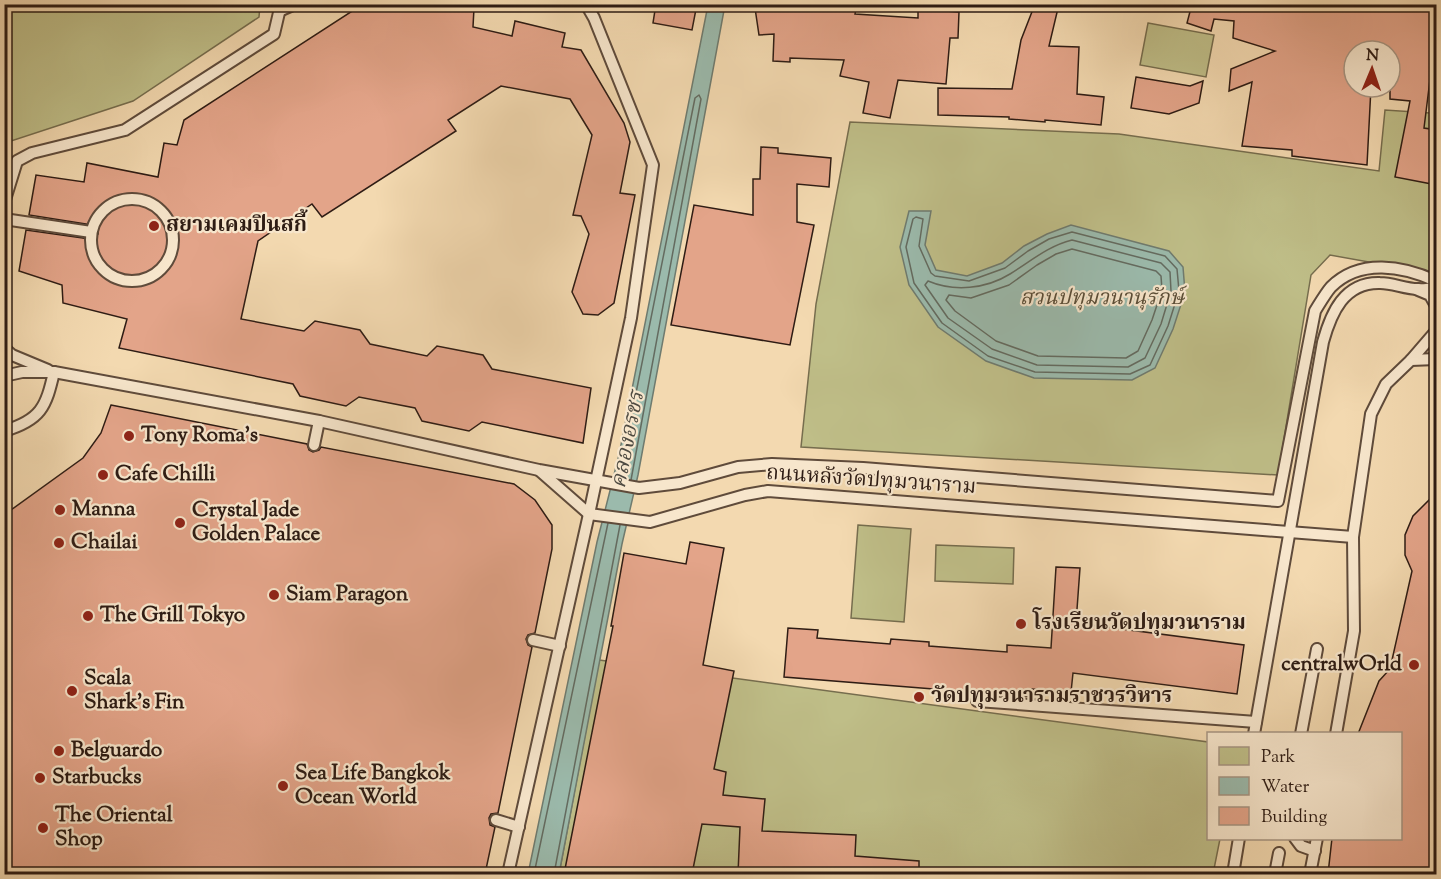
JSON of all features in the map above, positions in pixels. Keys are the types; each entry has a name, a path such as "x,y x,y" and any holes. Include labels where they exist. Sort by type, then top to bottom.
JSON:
{"lane":[{"path":"4,203 17,161 32,153 125,130 274,34 280,8 295,4"},
{"path":"508,874 631,318 653,165 594,18 586,4"},
{"path":"131,198 144,200 157,206 166,216 172,229 174,242 171,256 164,267 153,276 127,281 114,277 103,269 95,258 91,245 91,232 96,219 105,208 117,201 131,198"},
{"path":"4,219 91,232"},
{"name":"ถนนหลังวัดปทุมวนาราม","path":"54,372 319,421 539,470 639,488 681,483 738,467 789,464 1278,501 1315,311 1331,287 1355,270 1381,267 1421,274 1437,281"},
{"path":"976,701 1255,728 1323,342 1330,317 1343,298 1361,285 1380,283 1418,290 1430,295 1437,306"},
{"path":"1418,290 1437,287"},
{"path":"1336,732 1354,631 1353,537 1371,414 1386,384 1437,331"},
{"path":"4,348 12,355 54,372"},
{"path":"1411,360 1437,359"},
{"path":"4,376 22,372 54,372"},
{"path":"4,431 16,428 28,421 46,404 54,372"},
{"path":"314,445 319,421"},
{"path":"539,470 589,514"},
{"name":"ถนนหลังวัดปทุมวนาราม","path":"589,514 650,522 745,495 768,491 1353,537"},
{"path":"533,640 560,646"},
{"path":"1301,732 1317,649"},
{"path":"496,820 519,827"},
{"path":"1233,874 1243,840"},
{"path":"1296,840 1301,846 1315,851"},
{"path":"1310,874 1317,840"},
{"path":"1275,874 1279,853"}],"green space":[{"path":"4,5 260,5 259,17 133,101 5,143"},
{"path":"1148,23 1214,35 1206,77 1140,65"},
{"name":"สวนปทุมวนานุรักษ์","path":"1436,58 1436,274 1330,255 1311,275 1278,475 801,447 816,304 850,122 1119,134 1379,171 1385,110 1430,113"},
{"path":"858,525 911,529 904,622 851,618"},
{"path":"936,545 1014,548 1013,584 935,581"},
{"path":"599,660 1207,742 1207,840 1220,840 1213,874 559,874"}],"water":[{"name":"คลองอรชร","path":"708,5 725,5 638,475 622,544 559,874 528,874 597,542 619,455"},
{"path":"909,211 931,211 925,245 936,270 967,276 1002,263 1024,246 1071,225 1169,251 1183,267 1185,292 1173,329 1155,368 1132,380 1034,378 986,361 938,327 909,285 900,247"}],"building":[{"name":"สยามเคมปินสกี้","path":"363,4 460,4 474,8 473,27 512,36 515,21 565,33 562,47 581,50 624,123 630,142 620,193 635,195 614,303 598,315 583,314 572,292 589,234 581,216 573,215 592,135 570,99 501,86 448,120 456,131 322,217 312,204 258,241 241,319 304,331 315,321 360,330 370,344 427,356 437,346 483,355 492,369 591,388 583,443 482,422 469,431 422,421 415,408 359,397 346,406 300,396 293,384 119,348 127,319 63,303 62,285 19,271 26,230 90,239 94,239 98,234 98,229 92,225 29,215 36,175 84,182 87,163 158,177 164,143 177,145 184,120"},
{"path":"656,4 697,4 692,30 653,23"},
{"path":"768,4 857,4 855,14 918,18 918,9 959,12 958,38 950,38 946,84 898,80 890,118 863,113 869,82 840,76 844,60 790,58 790,62 773,61 774,34 759,35 755,8"},
{"path":"1035,4 1059,4 1049,46 1079,47 1077,94 1104,97 1101,125 1009,119 1009,117 938,115 938,88 1012,89 1021,40"},
{"path":"1192,4 1437,4 1437,23 1424,128 1437,130 1437,185 1395,177 1410,101 1390,99 1402,99 1402,39 1342,39 1342,99 1370,99 1367,165 1292,156 1292,150 1242,146 1252,82 1229,91 1231,69 1275,51 1233,38 1234,21 1214,19 1211,31 1187,23"},
{"path":"1136,77 1190,86 1203,81 1199,103 1169,114 1131,108"},
{"path":"761,147 778,148 778,153 831,158 829,187 797,184 797,222 814,225 790,345 671,325 694,205 753,215 753,179 760,179"},
{"name":"Siam Paragon","path":"111,405 307,444 309,450 313,452 321,447 514,484 535,500 552,525 552,549 535,633 528,635 526,639 528,645 532,647 498,813 491,814 489,818 490,825 495,827 485,874 4,874 4,515 83,458 101,433"},
{"name":"centralwOrld","path":"1437,492 1437,874 1328,874 1332,840 1402,840 1402,732 1359,732 1379,681 1390,669 1412,571 1405,555 1405,535 1413,516"},
{"path":"690,542 724,548 703,665 734,671 714,769 726,772 723,795 765,799 762,831 856,835 855,856 919,861 919,874 738,874 740,827 702,824 692,874 564,874 613,626 611,626 624,553 686,564"},
{"path":"1056,567 1080,568 1076,623 1244,645 1237,694 1073,673 1071,692 1032,689 1032,697 784,677 788,628 818,630 817,638 890,644 891,639 929,642 929,646 1007,652 1007,645 1051,648"}],"place":[{"name":"สยามเคมปินสกี้","path":"154,226"},
{"name":"Tony Roma's","path":"129,436"},
{"name":"Cafe Chilli","path":"103,475"},
{"name":"Manna","path":"60,510"},
{"name":"Crystal Jade Golden Palace","path":"180,523"},
{"name":"Chailai","path":"59,543"},
{"name":"Siam Paragon","path":"274,595"},
{"name":"The Grill Tokyo","path":"88,616"},
{"name":"โรงเรียนวัดปทุมวนาราม","path":"1021,624"},
{"name":"centralwOrld","path":"1414,665"},
{"name":"Scala Shark's Fin","path":"72,691"},
{"name":"วัดปทุมวนารามราชวรวิหาร","path":"919,697"},
{"name":"Belguardo","path":"59,751"},
{"name":"Starbucks","path":"40,778"},
{"name":"Sea Life Bangkok Ocean World","path":"283,786"},
{"name":"The Oriental Shop","path":"43,828"}]}
